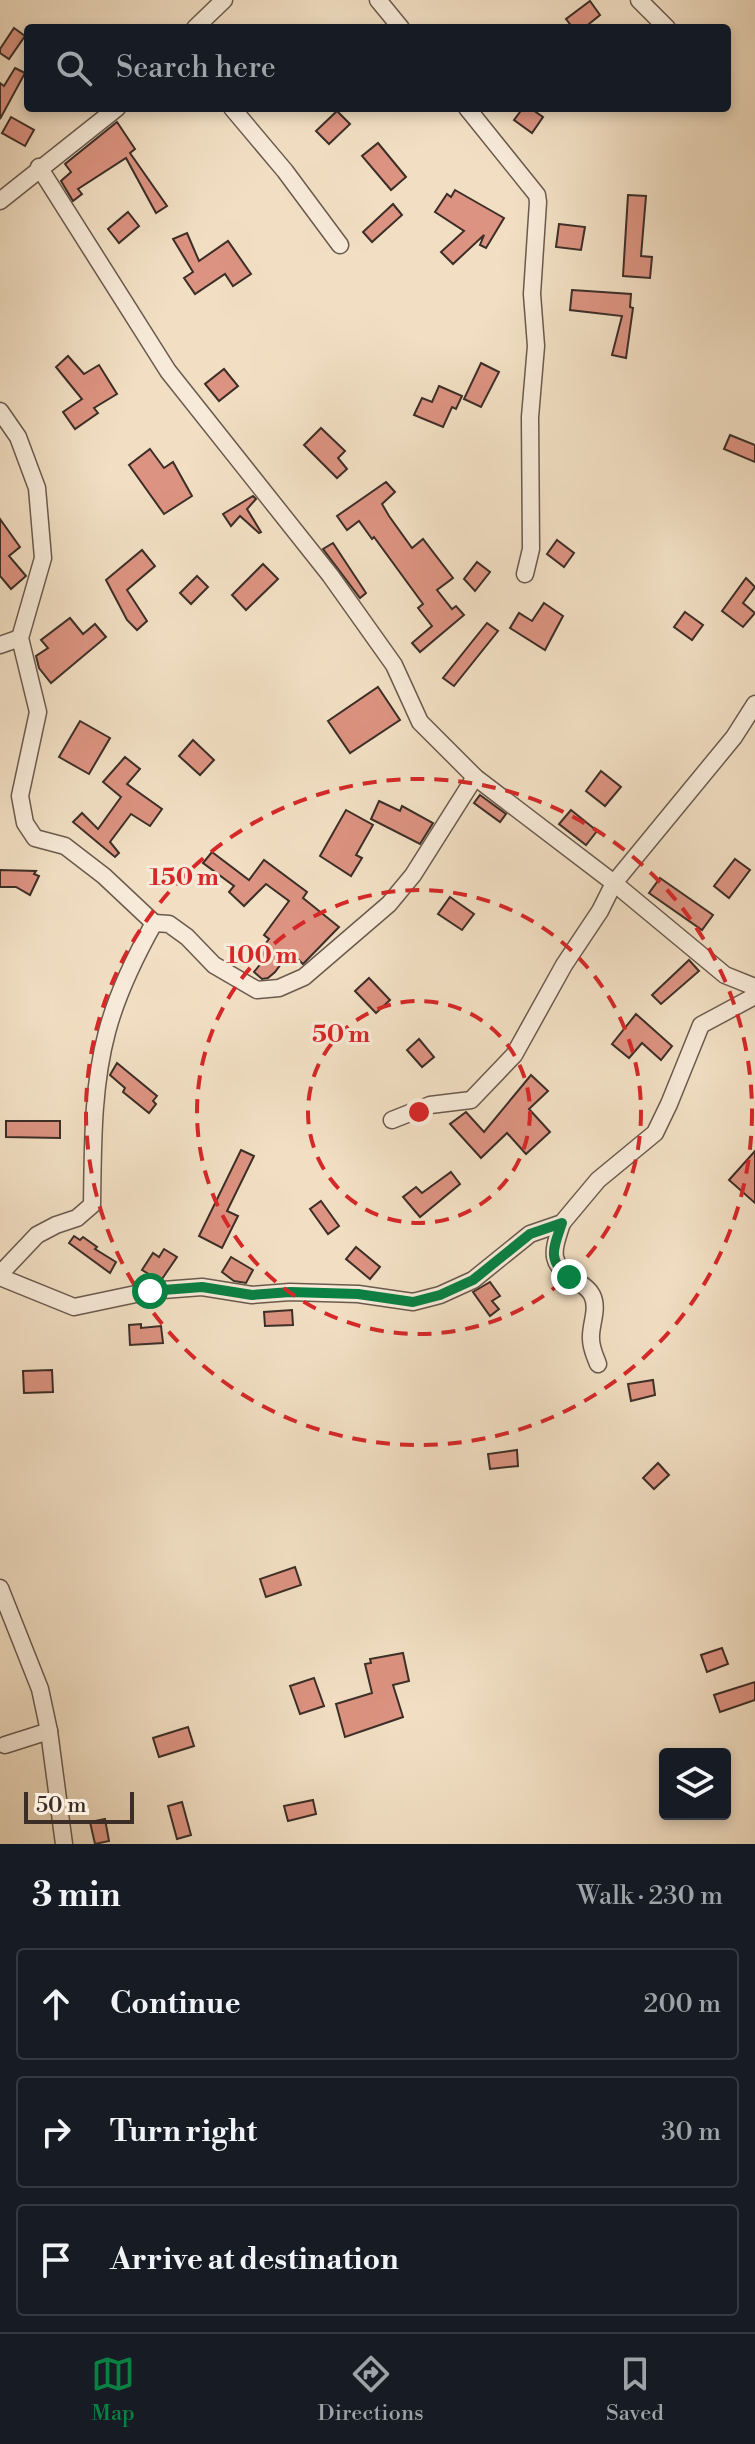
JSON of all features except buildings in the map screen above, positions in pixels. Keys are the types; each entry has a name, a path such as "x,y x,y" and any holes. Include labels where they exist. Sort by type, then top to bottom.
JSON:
{"street":[{"path":"199,24 224,0"},
{"path":"378,0 398,24"},
{"path":"639,0 663,24"},
{"path":"0,201 112,112"},
{"path":"235,112 285,171 340,245"},
{"path":"470,112 537,195 538,202 532,294 536,346 530,417 531,549 525,574"},
{"path":"39,167 168,371 330,575 394,665 420,722 475,777 614,883 725,975 755,987"},
{"path":"0,411 18,437 37,488 42,544 43,558 20,638 38,712 20,796 25,823 35,838 65,846 104,876 154,923 169,924 187,937 214,965 257,990 279,988 304,977 389,904 413,875 475,777"},
{"path":"0,645 20,638"},
{"path":"392,1120 430,1105 471,1100 514,1055 614,883 734,737 755,704"},
{"path":"154,923 133,963 108,1031 97,1085 92,1205 77,1218 37,1235 0,1275 74,1307 150,1291 202,1287 252,1295 290,1292 358,1294 413,1302 440,1295 473,1280 530,1234 562,1223"},
{"path":"598,1364 591,1344 595,1310 592,1295 559,1269 554,1260 554,1247 562,1223 598,1180 655,1133 701,1025 755,996"},
{"path":"0,1588 40,1689 49,1731 64,1844"},
{"path":"5,1745 49,1731"}],"route":[{"path":"150,1291 202,1287 252,1295 290,1292 358,1294 413,1302 440,1295 473,1280 530,1234 562,1223 554,1247 554,1260 569,1277"}]}
